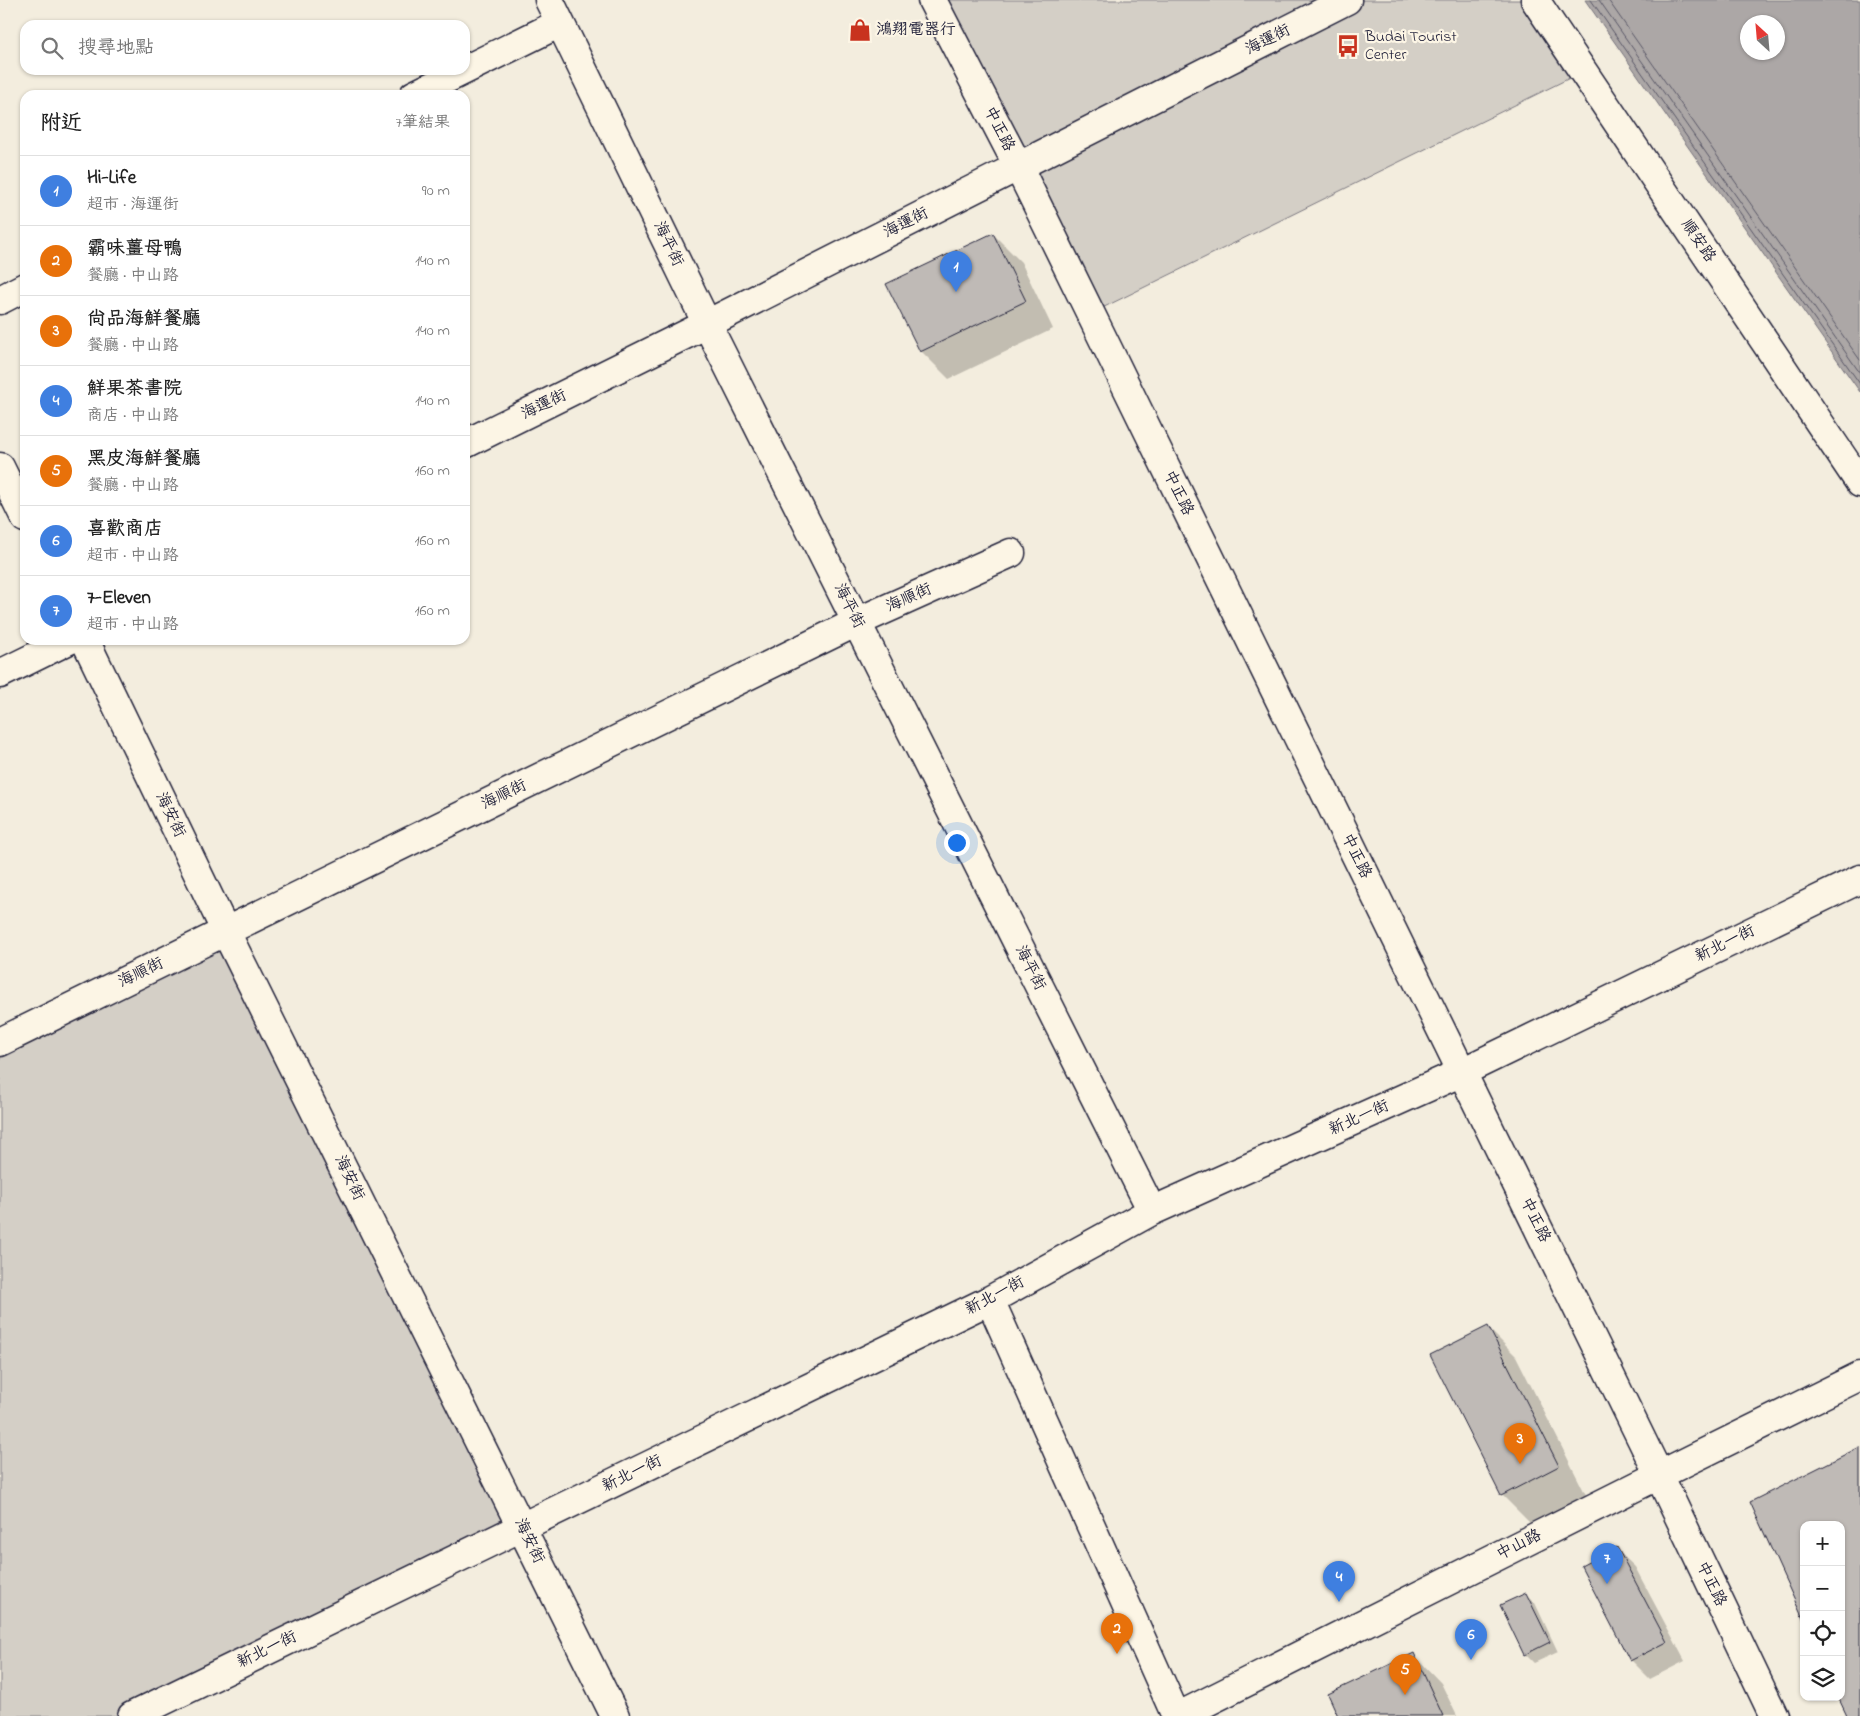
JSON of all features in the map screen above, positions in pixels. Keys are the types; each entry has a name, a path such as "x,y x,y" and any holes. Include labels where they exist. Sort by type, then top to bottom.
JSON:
{"street":[{"name":"中正路","path":"932,0 1018,166 1659,1475 1774,1716"},
{"name":"海運街","path":"470,442 707,324 1346,0"},
{"name":"順安路","path":"1535,0 1860,483"},
{"path":"470,62 554,12"},
{"name":"海平街","path":"554,12 707,324 1152,1211"},
{"path":"422,90 448,75"},
{"path":"0,300 20,290"},
{"path":"0,467 20,508"},
{"name":"海順街","path":"0,1042 857,622 1011,553"},
{"path":"0,674 59,645"},
{"name":"海安街","path":"87,645 226,932 615,1716"},
{"name":"新北一街","path":"132,1716 990,1300 1152,1211 1462,1072 1860,879"},
{"path":"990,1300 1178,1716"},
{"name":"中山路","path":"1178,1716 1860,1376"}],"shaded area":[{"path":"929,0 1529,0 1584,71 1090,314"},
{"path":"226,932 522,1527 132,1716 0,1716 0,1043"}],"water":[{"path":"1585,0 1860,0 1860,392"}],"building":[{"path":"993,233 1026,301 920,352 886,284"},
{"path":"1488,1326 1559,1466 1501,1496 1430,1355"},
{"path":"1860,1447 1860,1716 1847,1716 1840,1701 1845,1701 1845,1521 1800,1521 1800,1612 1750,1502"},
{"path":"1617,1547 1667,1642 1630,1661 1581,1566"},
{"path":"1526,1593 1550,1642 1524,1655 1500,1605"},
{"path":"1414,1653 1443,1716 1338,1716 1328,1694"}],"place":[{"name":"鴻翔電器行","path":"860,30"},
{"name":"Budai Tourist Center","path":"1348,46"},
{"name":"Hi-Life","path":"956,292"},
{"name":"尚品海鮮餐廳","path":"1520,1464"},
{"name":"7-Eleven","path":"1607,1584"},
{"name":"鮮果茶書院","path":"1339,1602"},
{"name":"霸味薑母鴨","path":"1117,1654"},
{"name":"喜歡商店","path":"1471,1660"},
{"name":"黑皮海鮮餐廳","path":"1405,1695"}]}
